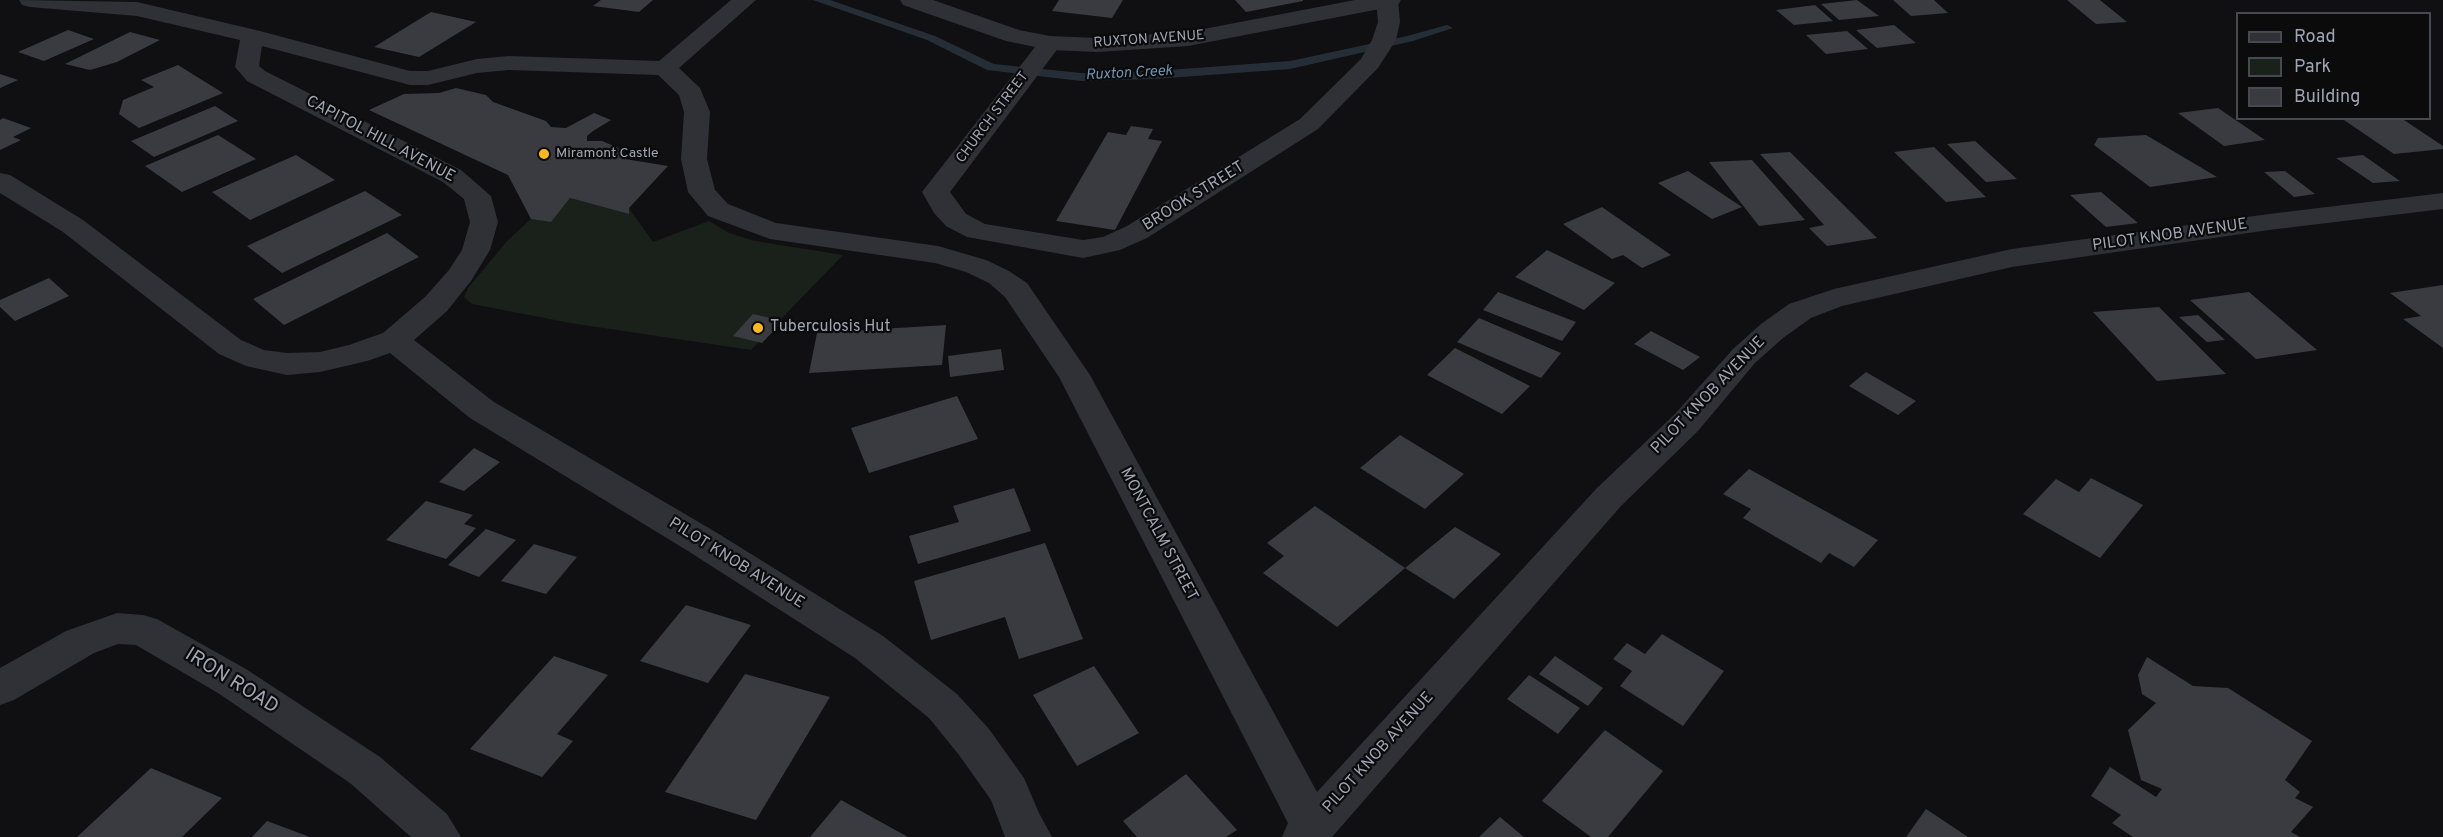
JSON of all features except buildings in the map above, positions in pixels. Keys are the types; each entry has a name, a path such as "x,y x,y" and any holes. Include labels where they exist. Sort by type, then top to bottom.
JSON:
{"street":[{"path":"30,0 137,9 252,36 410,78 428,78 477,66 509,63 665,68 745,0"},
{"name":"RUXTON AVENUE","path":"911,0 1044,51 1188,39 1388,0"},
{"name":"BROOK STREET","path":"936,192 944,207 956,220 977,231 1083,249 1110,244 1137,232 1310,124 1378,50 1389,22 1388,0"},
{"name":"CAPITOL HILL AVENUE","path":"0,181 73,226 230,347 256,359 287,364 320,362 356,354 394,340 436,304 466,267 476,250 484,222 477,196 452,176 256,76 247,67 252,36"},
{"name":"CHURCH STREET","path":"936,192 1044,51"},
{"name":"MONTCALM STREET","path":"665,68 691,93 698,112 694,159 702,192 718,210 770,231 938,255 976,266 999,277 1016,290 1074,375 1308,832"},
{"name":"PILOT KNOB AVENUE","path":"1308,832 1609,497 1686,423 1744,356 1772,331 1800,311 1834,298 2012,258 2258,223 2443,201"},
{"name":"PILOT KNOB AVENUE","path":"394,340 482,410 711,547 897,669 944,706 974,742 1009,791 1021,824 1030,837"},
{"name":"IRON ROAD","path":"0,688 80,642 117,628 144,630 232,681 365,770 432,828 439,837"}],"green space":[{"path":"570,198 629,214 629,208 653,242 709,221 729,233 755,241 843,255 751,350 570,323 472,304 464,297 468,288 508,240 531,219 551,222"}],"waterway":[{"name":"Ruxton Creek","path":"819,0 931,38 991,67 1081,77 1155,75 1290,65 1409,39 1447,28"}],"place":[{"name":"Miramont Castle","path":"544,154"},
{"name":"Tuberculosis Hut","path":"758,328"}]}
